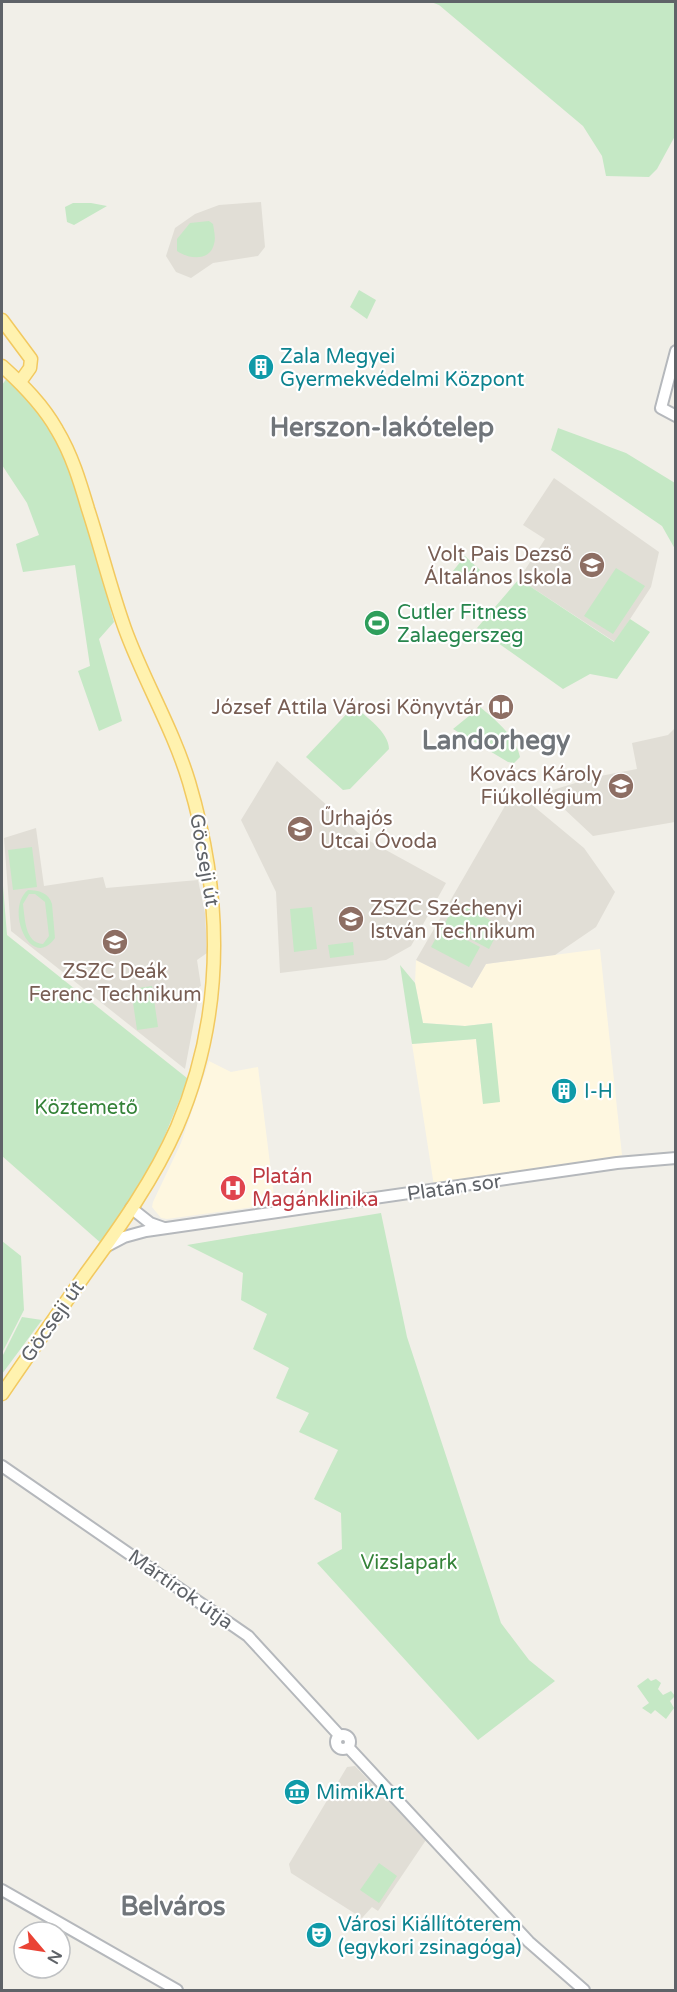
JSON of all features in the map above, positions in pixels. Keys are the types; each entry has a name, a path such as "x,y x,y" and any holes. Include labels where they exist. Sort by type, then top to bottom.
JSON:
{"main road":[{"path":"2,320 30,356 32,362 20,382"},
{"name":"Göcseji út","path":"2,366 20,382 49,417 73,461 124,626 189,782 211,882 215,922 215,959 210,1004 198,1065 176,1128 131,1208 2,1394"}],"street":[{"path":"675,351 661,408 675,416"},
{"name":"Platán sor","path":"105,1247 132,1234 165,1228 617,1163 675,1158"},
{"path":"131,1208 150,1223 165,1228"},
{"name":"Mártírok útja","path":"2,1466 248,1636 339,1735 345,1734 349,1737 348,1747 522,1935 584,1990"},
{"path":"2,1890 177,1990"}],"shaded area":[{"path":"261,202 265,247 258,256 213,263 191,278 176,272 166,256 175,228 195,214 219,205"},
{"name":"Volt Pais Dezső Általános Iskola","path":"554,478 659,552 651,587 615,642 519,579 545,539 523,525"},
{"name":"Kovács Károly Fiúkollégium","path":"675,728 675,822 593,836 546,792 595,777 637,769 632,743 668,735"},
{"name":"ZSZC Széchenyi István Technikum","path":"277,761 364,838 446,883 411,946 386,960 280,973 276,892 241,820"},
{"path":"513,792 525,799 584,848 615,892 596,927 555,955 486,964 472,988 416,960"},
{"name":"ZSZC Deák Ferenc Technikum","path":"36,828 44,886 103,877 106,888 198,880 205,913 207,953 197,960 201,986 185,1069 11,931 4,838"},
{"path":"600,949 622,1155 523,1175 434,1186 412,1044 476,1039 483,1104 492,1023 465,1026 423,1023 415,983 416,960 472,988 486,964"},
{"path":"209,1061 231,1072 258,1067 275,1204 161,1218 152,1207 153,1202 181,1143"},
{"path":"355,1766 426,1840 378,1911 372,1907 362,1918 291,1873 289,1864 347,1767"}],"green space":[{"path":"431,2 675,2 675,136 657,169 649,177 606,176 602,156 583,126 439,5"},
{"path":"73,203 107,206 74,225 67,222 65,207"},
{"path":"209,221 213,224 215,239 212,250 208,254 192,257 177,251 177,239 190,223"},
{"path":"359,290 376,300 367,319 350,307"},
{"path":"7,378 34,403 70,461 114,622 99,639 122,721 99,731 78,671 90,666 75,565 23,572 16,544 39,535 27,503 2,465 2,385"},
{"path":"558,428 626,453 675,483 675,549 662,526 551,450"},
{"path":"465,556 480,570 467,586 453,571"},
{"path":"616,568 645,586 613,634 584,616"},
{"path":"519,579 614,642 630,619 650,632 617,679 590,674 563,689 477,628"},
{"path":"354,706 381,731 389,749 350,789 343,790 306,757"},
{"path":"480,707 510,736 520,757 514,763 508,762 453,729"},
{"path":"32,847 37,887 13,890 8,850"},
{"name":"Köztemető","path":"3,886 7,935 187,1078 163,1140 140,1185 102,1244 2,1156"},
{"path":"28,890 32,890 43,893 51,900 55,938 46,946 37,948 24,934 20,923 21,899","holes":["29,894 35,894 45,902 49,936 43,944 37,943 29,935 25,923 23,904"]},
{"path":"456,902 501,926 489,949 444,925"},
{"path":"312,907 317,949 294,952 290,909"},
{"path":"442,927 480,947 469,967 431,947"},
{"path":"353,942 354,955 330,958 328,945"},
{"path":"400,965 415,983 423,1023 465,1026 492,1023 500,1102 483,1104 476,1039 412,1044"},
{"path":"152,986 158,1027 137,1030 131,989"},
{"name":"Vizslapark","path":"381,1213 407,1337 501,1623 529,1660 555,1681 478,1740 317,1563 342,1549 341,1513 314,1499 338,1450 299,1432 309,1413 276,1398 289,1368 253,1349 267,1314 241,1300 243,1273 187,1245"},
{"path":"2,1241 21,1256 24,1310 2,1353"},
{"path":"22,1317 42,1320 2,1374 2,1357"},
{"path":"648,1678 651,1681 656,1679 661,1683 658,1689 663,1695 671,1691 675,1696 670,1701 674,1708 666,1719 655,1710 651,1714 642,1708 649,1703 637,1686"},
{"path":"379,1863 397,1876 379,1903 360,1890"}],"place":[{"name":"Zala Megyei Gyermekvédelmi Központ","path":"261,367"},
{"name":"Volt Pais Dezső Általános Iskola","path":"592,565"},
{"name":"Cutler Fitness Zalaegerszeg","path":"377,623"},
{"name":"József Attila Városi Könyvtár","path":"501,707"},
{"name":"Kovács Károly Fiúkollégium","path":"621,786"},
{"name":"Űrhajós Utcai Óvoda","path":"300,829"},
{"name":"ZSZC Széchenyi István Technikum","path":"351,919"},
{"name":"ZSZC Deák Ferenc Technikum","path":"115,942"},
{"name":"I-H","path":"564,1091"},
{"name":"Platán Magánklinika","path":"233,1188"},
{"name":"MimikArt","path":"297,1792"},
{"name":"Városi Kiállítóterem (egykori zsinagóga)","path":"319,1935"}],"district":[{"name":"Herszon-lakótelep","path":"382,427"},
{"name":"Landorhegy","path":"496,740"},
{"name":"Belváros","path":"173,1906"}]}
